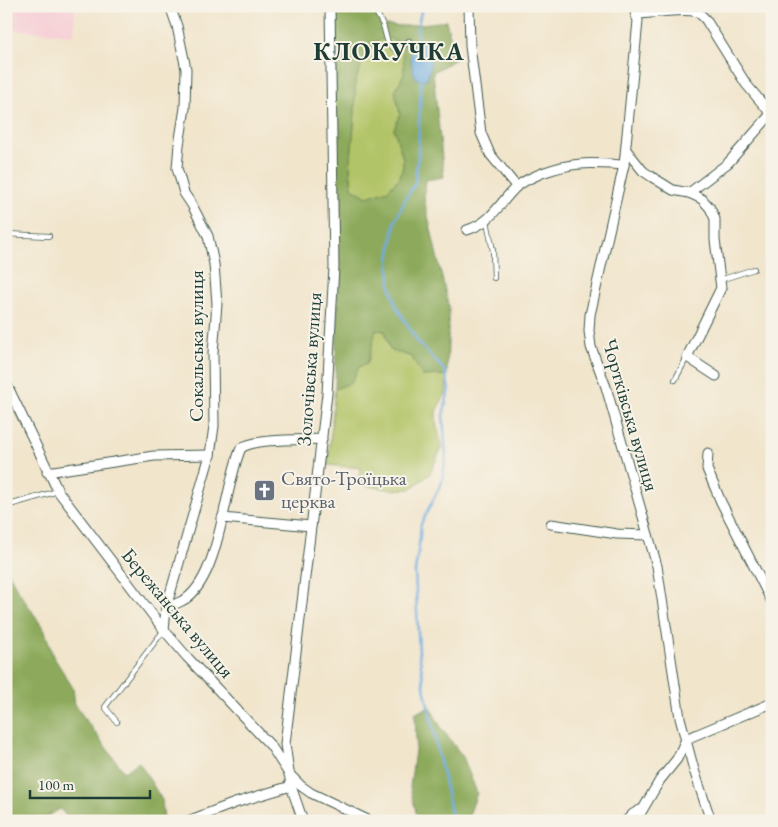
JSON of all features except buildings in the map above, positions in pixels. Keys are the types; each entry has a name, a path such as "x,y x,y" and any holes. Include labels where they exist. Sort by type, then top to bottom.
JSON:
{"street":[{"name":"Сокальська вулиця","path":"164,630 166,608 210,455 214,426 213,353 217,304 214,264 208,236 184,193 178,168 179,145 185,108 186,69 177,26 170,6"},
{"name":"Золочівська вулиця","path":"303,821 291,786 285,744 327,394 334,267 330,6"},
{"path":"469,6 470,46 481,133 490,154 516,186"},
{"path":"635,10 653,14 674,10 697,12 706,20 746,84 771,115 728,163 689,193"},
{"name":"Чортківська вулиця","path":"635,10 638,21 627,151 590,315 589,331 591,347 606,387 657,566 680,718 694,770 711,821"},
{"path":"627,151 643,171 672,190 689,193 702,199 710,208 715,220 715,240 721,288 687,357 716,376"},
{"path":"467,230 487,221 516,186 530,178 562,166 585,163 624,166"},
{"name":"Бережанська вулиця","path":"6,383 47,472 58,491 164,630 187,657 272,746 289,774 311,793 370,821"},
{"path":"166,608 187,598 202,580 210,560 240,452 244,446 283,440 322,439"},
{"path":"708,453 707,469 721,502 772,602"},
{"path":"47,472 154,456 210,455"},
{"path":"222,518 311,526"},
{"path":"551,524 617,534 648,535"},
{"path":"636,821 660,780 677,759 686,739 772,703"},
{"path":"188,821 236,802 291,786"},
{"path":"626,821 633,814 641,810"}],"lane":[{"path":"372,6 383,25 388,44 391,47 397,50 409,41"},
{"path":"487,221 493,251 494,278"},
{"path":"6,234 49,236"},
{"path":"720,280 754,269"},
{"path":"675,380 687,357"},
{"path":"6,506 58,491"},
{"path":"117,722 105,707 164,630"}],"shaded area":[{"path":"6,6 75,6 74,35 6,29"}],"green space":[{"path":"328,6 372,6 384,25 405,26 446,21 456,59 433,72 444,177 426,180 424,199 449,308 447,375 422,376 412,357 390,350 385,331 376,330 368,362 359,367 351,383 335,389 339,245 336,139","holes":["387,37 403,45 404,74 395,91 400,114 394,129 403,158 403,166 400,177 388,190 367,197 352,188 350,169 355,113 355,82 364,58 374,43"]},
{"path":"386,37 403,45 404,74 395,91 400,114 394,129 403,159 403,166 400,177 388,190 367,197 352,188 350,169 355,113 355,82 364,58 374,43"},
{"path":"375,330 385,331 390,350 412,357 422,376 447,375 446,393 436,411 436,423 442,446 430,474 410,489 393,490 357,484 361,468 328,465 335,389 351,383 359,367 368,362"},
{"path":"6,568 45,631 53,656 73,688 75,705 124,772 139,762 162,800 164,821 71,821 60,809 44,818 43,821 6,821 6,688 10,686 11,681 6,675"},
{"path":"430,707 442,729 463,757 477,793 469,815 469,821 418,821 410,787 416,743 415,713"}],"water":[{"path":"423,41 429,44 431,61 427,79 421,80 416,78 414,74 411,63 411,47"}],"waterway":[{"path":"419,46 417,31 422,6"},
{"path":"421,79 415,183 395,221 389,260 390,284 396,306 417,341 445,371 449,389 443,416 446,456 442,482 421,524 415,571 419,652 425,692 453,821"}],"place":[{"name":"Свято-Троїцька церква","path":"265,490"}],"district":[{"name":"КЛОКУЧКА","path":"389,51"}]}
